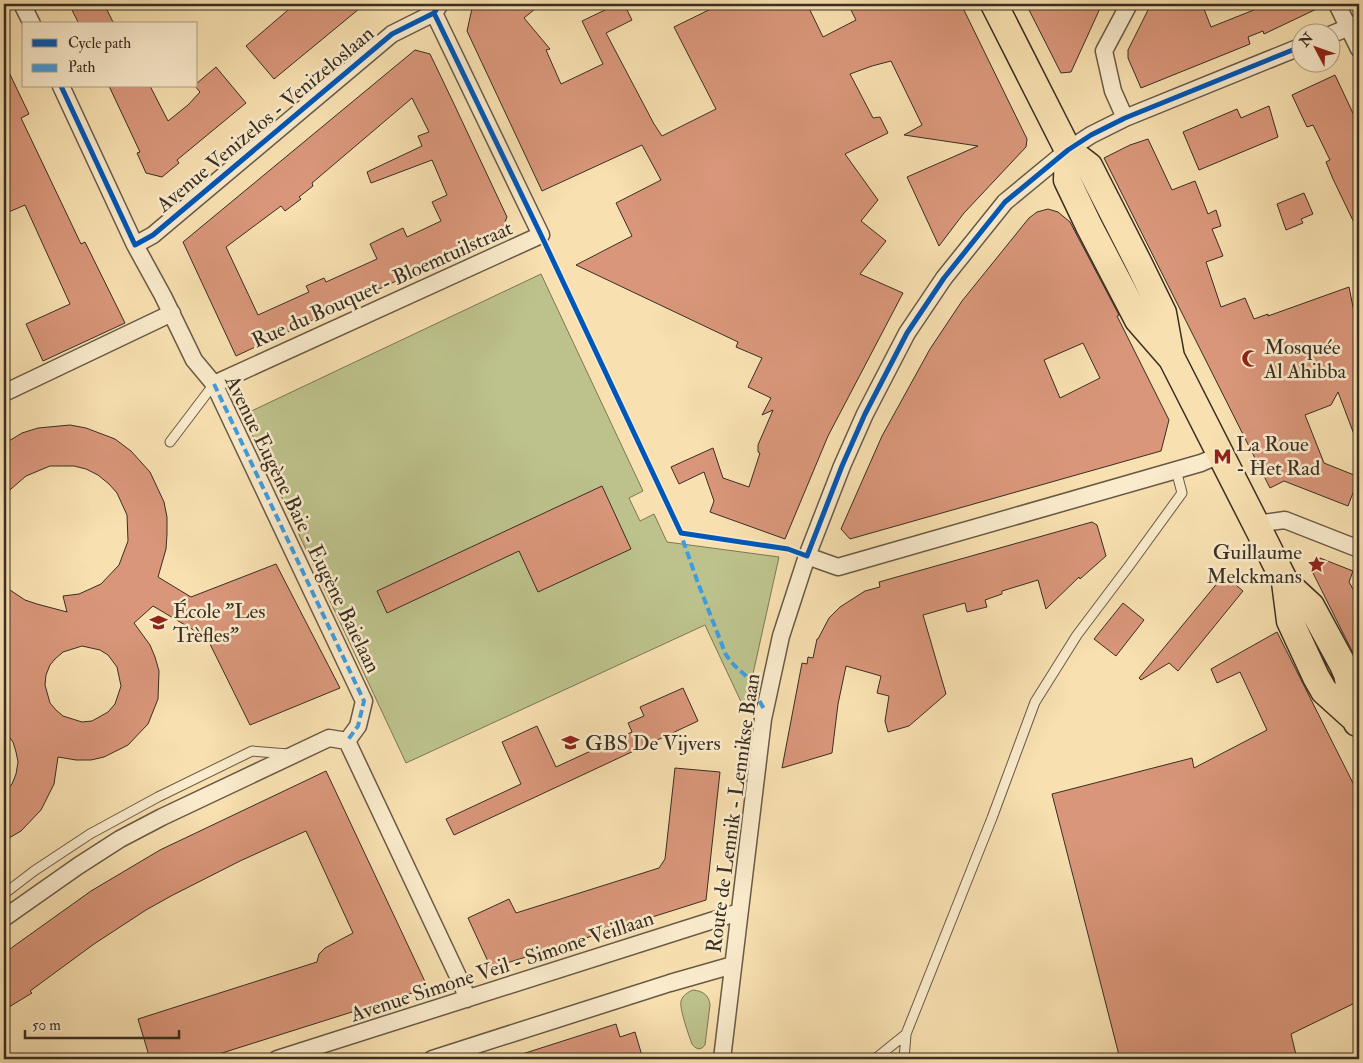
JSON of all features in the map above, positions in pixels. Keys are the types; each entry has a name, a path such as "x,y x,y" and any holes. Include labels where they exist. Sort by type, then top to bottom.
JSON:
{"main road":[{"path":"994,4 1068,150 1089,166 1163,313 1172,359 1285,582 1290,621 1316,677 1324,691 1357,724"}],"street":[{"path":"22,4 31,22"},
{"path":"1125,118 1113,90 1104,51 1129,4"},
{"path":"1337,4 1354,25 1359,49"},
{"name":"Rue du Bouquet - Bloemtuilstraat","path":"214,384 541,235 437,8"},
{"name":"Avenue Venizelos - Venizeloslaan","path":"135,245 153,234 392,34 437,8"},
{"path":"1340,31 1354,25"},
{"name":"Route de Lennik - Lennikse Baan","path":"722,1059 763,719 781,636 807,556 842,466 861,423 907,333 944,278 1005,202 1068,150 1125,118 1290,51"},
{"name":"Avenue Eugène Baie - Eugène Baielaan","path":"62,88 135,245 172,313 194,360 214,384 364,701 358,726 347,741"},
{"path":"4,393 172,313"},
{"path":"807,556 838,566 1202,463 1220,454"},
{"path":"1255,524 1284,520 1359,549"},
{"path":"4,918 120,839 162,817 329,738 347,741 467,999"},
{"name":"Avenue Simone Veil - Simone Veillaan","path":"277,1059 739,912"},
{"path":"432,1059 670,983 733,965"}],"lane":[{"path":"170,442 214,384"},
{"path":"904,1059 906,1034 1035,702 1076,635 1182,492 1176,470"},
{"path":"4,894 34,871 90,834 158,797 252,751 293,754"},
{"path":"875,1059 906,1034"}],"green space":[{"path":"541,274 643,491 629,498 640,521 654,514 667,542 779,557 746,705 743,706 705,625 406,763 243,415"},
{"path":"693,990 705,994 710,1005 705,1045 698,1049 692,1044 681,1010 681,1001 684,995"}],"building":[{"path":"69,4 104,4 113,22 78,22"},
{"path":"295,4 365,4 274,79 246,46"},
{"path":"473,4 541,4 524,18 550,49 546,50 561,84 603,64 582,21 605,10 599,4 624,4 632,20 606,33 662,136 716,109 674,27 721,4 807,4 823,37 856,20 848,4 961,4 1027,139 1026,147 964,213 939,246 907,177 978,146 904,135 922,125 891,61 850,74 873,118 880,117 888,133 845,154 878,200 861,221 886,241 860,274 903,293 828,436 785,539 710,512 714,501 704,472 679,484 671,467 713,448 723,478 749,487 760,453 758,452 758,445 773,410 762,415 771,398 748,387 762,358 736,347 738,342 576,265 632,236 616,203 661,180 642,145 542,191 467,31"},
{"path":"1026,4 1102,4 1071,72 1061,73"},
{"path":"1151,4 1202,4 1211,27 1269,4 1327,4 1264,34 1263,31 1248,37 1250,44 1141,88 1128,58 1128,50"},
{"path":"415,50 430,54 507,217 501,232 236,356 183,242","holes":["412,98 429,132 418,136 422,146 367,172 371,183 432,160 447,195 432,202 441,221 407,237 403,228 370,244 377,259 326,282 324,278 306,286 309,292 258,315 226,247 281,206 285,211 301,199 299,197 313,186 312,183"]},
{"path":"4,62 29,114 21,118 81,244 85,242 125,323 43,361 26,324 70,304 25,205 4,214"},
{"path":"216,67 246,103 177,160 179,163 162,177 146,173 137,153 140,152 110,88 151,88 168,121 188,105 200,92 197,88 198,82"},
{"path":"1335,75 1359,126 1359,233 1326,162 1330,160 1313,125 1307,127 1292,95"},
{"path":"1269,106 1278,137 1199,170 1183,132 1237,109 1241,118"},
{"path":"1148,139 1172,190 1195,181 1208,214 1216,210 1221,226 1212,229 1223,256 1206,262 1221,307 1245,298 1254,319 1268,314 1268,316 1349,287 1359,337 1359,445 1338,392 1331,405 1305,415 1324,463 1359,477 1348,506 1284,481 1270,488 1104,158 1130,145"},
{"path":"1304,193 1313,214 1301,219 1303,223 1286,230 1277,204"},
{"path":"1048,209 1058,212 1070,222 1119,315 1117,316 1169,420 1161,451 850,539 841,529 882,436 930,349 962,301 1029,218 1037,212","holes":["1083,343 1100,378 1060,398 1044,360"]},
{"path":"70,425 86,428 115,439 131,451 150,472 164,502 167,517 166,549 158,577 191,597 276,564 340,688 250,725 207,638 153,606 134,623 150,645 159,671 158,699 148,724 128,745 104,757 91,760 76,760 58,757 54,784 41,810 21,831 4,841 4,794 12,784 18,762 13,742 4,730 4,586 25,600 67,612 63,596 79,594 101,584 119,565 128,541 127,515 117,493 98,475 86,469 74,466 50,466 26,476 4,495 4,444 22,433 38,428","holes":["82,646 100,650 108,655 117,667 121,686 115,704 108,712 92,721 82,722 63,716 50,703 45,685 50,665 63,652"]},
{"path":"602,486 631,549 538,592 519,551 387,613 377,591"},
{"path":"1092,522 1097,525 1106,556 1080,579 1079,577 1046,609 1038,580 1002,591 1002,594 985,600 987,607 967,612 965,603 923,615 946,694 909,726 888,732 885,721 889,696 877,693 881,676 846,666 838,704 832,753 782,768 802,663 807,664 808,657 813,658 817,639 829,618 840,607 865,591 880,587 879,582"},
{"path":"1320,558 1353,571 1349,582 1359,600 1359,665 1311,569"},
{"path":"1224,575 1243,591 1178,671 1169,663 1141,680 1139,678"},
{"path":"1123,603 1144,620 1116,656 1094,639"},
{"path":"1277,632 1359,795 1359,1001 1291,1034 1297,1059 1120,1059 1052,794 1192,758 1194,768 1267,730 1240,672 1217,683 1211,669"},
{"path":"683,688 698,721 454,835 446,819 521,784 502,742 537,726 556,767 632,732 628,723 644,716 640,707"},
{"path":"675,768 720,772 706,900 491,968 468,918 509,899 516,913 659,868 665,859"},
{"path":"326,771 428,988 203,1059 150,1059 138,1019 317,962 319,954 325,948 353,933 306,831 240,861 146,910 94,944 30,991 32,993 4,1010 4,954 14,946 91,891 160,850"},
{"path":"616,1024 620,1037 635,1032 643,1059 517,1059 516,1056"}],"marked path":[{"path":"214,384 364,701 358,726 347,741"},
{"path":"679,529 726,655 746,676 765,711"}],"cycle path":[{"path":"62,88 135,245 153,235 392,34 434,13 440,4"},
{"path":"434,13 681,533 788,549 807,556 842,466 865,414 907,333 944,278 1005,202 1068,150 1091,135 1125,118 1290,51"}],"place":[{"name":"Mosquée Al Ahibba","path":"1250,359"},
{"name":"La Roue - Het Rad","path":"1222,456"},
{"name":"Guillaume Melckmans","path":"1316,564"},
{"name":"École \"Les Trèfles\"","path":"159,623"},
{"name":"GBS De Vijvers","path":"571,743"}]}
